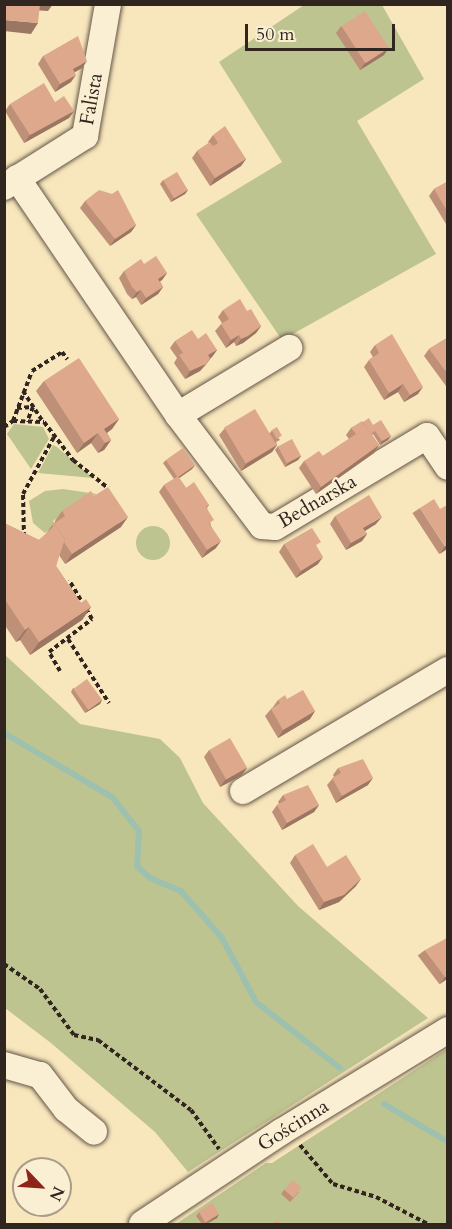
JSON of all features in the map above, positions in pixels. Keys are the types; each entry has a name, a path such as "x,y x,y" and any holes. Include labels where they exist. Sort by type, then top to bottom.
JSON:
{"street":[{"name":"Falista","path":"11,182 85,136 108,4"},
{"name":"Bednarska","path":"11,182 178,415 262,526 275,527 427,436 447,467"},
{"path":"178,415 289,348"},
{"path":"243,791 447,670"},
{"name":"Gościnna","path":"142,1224 281,1132 447,1030"},
{"path":"4,1065 40,1075 66,1109 94,1132"}],"path":[{"path":"13,421 32,371 62,352 67,359"},
{"path":"23,391 54,437 73,460 108,488"},
{"path":"17,408 33,407"},
{"path":"27,422 33,407"},
{"path":"4,427 13,421 44,422"},
{"path":"24,541 23,494 54,437"},
{"path":"14,534 30,545"},
{"path":"60,671 49,652 92,619 69,580"},
{"path":"68,639 109,703"},
{"path":"4,960 40,989 74,1035 98,1040 191,1110 222,1154"},
{"path":"4,964 10,966"},
{"path":"296,1140 333,1184 376,1197 428,1224"}],"green space":[{"path":"304,5 382,5 424,79 357,121 436,254 282,340 196,214 282,162 219,62"},
{"path":"14,424 43,427 49,439 31,469 7,434"},
{"path":"53,445 57,447 93,478 38,473"},
{"path":"63,489 97,494 53,521 56,526 45,533 33,523 29,501 45,491"},
{"path":"153,526 165,531 170,543 165,555 153,560 141,555 136,543 141,531"},
{"path":"4,654 80,724 160,739 180,758 203,803 298,906 428,1018 188,1172 155,1132 51,1043 5,1008"},
{"path":"447,1049 447,1224 176,1224 266,1163 272,1163"}],"building":[{"path":"6,4 40,4 38,23 5,20"},
{"path":"365,11 389,48 365,63 342,26"},
{"path":"78,36 87,61 73,69 76,75 60,84 43,56"},
{"path":"44,83 55,102 64,96 74,111 30,135 10,104"},
{"path":"225,126 246,159 215,178 197,151 210,142 213,146 218,143 213,135"},
{"path":"177,172 188,190 174,198 163,180"},
{"path":"447,182 447,211 434,189"},
{"path":"99,190 112,194 118,190 136,225 115,239 85,201"},
{"path":"156,256 167,273 158,279 163,287 146,298 141,290 137,292 132,287 124,271 141,259 144,264"},
{"path":"240,299 247,311 251,309 261,326 248,336 241,339 239,335 231,340 221,324 229,319 223,310"},
{"path":"192,330 198,339 206,333 217,350 208,355 210,358 206,364 190,371 179,355 183,353 175,341"},
{"path":"392,334 423,387 410,395 403,384 389,393 369,360 379,353 375,345"},
{"path":"447,338 447,373 429,349"},
{"path":"79,358 119,419 104,429 111,440 105,443 98,433 84,443 44,381"},
{"path":"255,409 277,445 246,464 224,428"},
{"path":"369,418 373,425 381,420 391,436 382,441 375,431 371,434 363,422"},
{"path":"362,421 379,445 321,487 304,461 319,451 323,456 356,434 351,428"},
{"path":"277,427 282,436 277,439 272,430"},
{"path":"292,439 301,456 287,463 278,447"},
{"path":"183,448 195,465 178,477 166,460"},
{"path":"178,476 186,488 194,482 209,505 206,507 214,520 209,523 221,541 207,550 164,485"},
{"path":"108,487 128,517 72,554 64,542 65,539 55,525 53,527 52,525 65,516 62,511 91,491 94,496"},
{"path":"369,495 382,517 363,528 367,534 351,543 335,516"},
{"path":"434,499 440,509 447,505 447,545 445,546 420,508"},
{"path":"4,523 39,540 55,525 65,539 56,566 81,603 86,599 91,607 39,642 29,627 25,630 4,598"},
{"path":"312,528 321,542 316,545 323,557 301,571 284,544"},
{"path":"87,679 102,700 89,710 73,689"},
{"path":"303,690 315,711 283,730 271,709 280,703 278,700 285,695 287,699"},
{"path":"230,738 247,767 226,779 209,750"},
{"path":"363,759 373,778 342,796 332,778 341,773 338,768"},
{"path":"308,785 319,805 287,823 277,805 286,800 283,795"},
{"path":"313,844 327,867 346,855 361,879 344,895 324,902 295,855"},
{"path":"447,938 447,975 445,977 425,950"},
{"path":"293,1180 302,1188 293,1198 284,1190"},
{"path":"212,1203 219,1214 205,1223 198,1211"}],"waterway":[{"path":"4,733 112,797 139,831 137,866 150,878 181,891 222,938 256,1002 340,1068"},
{"path":"384,1104 448,1142"}]}
